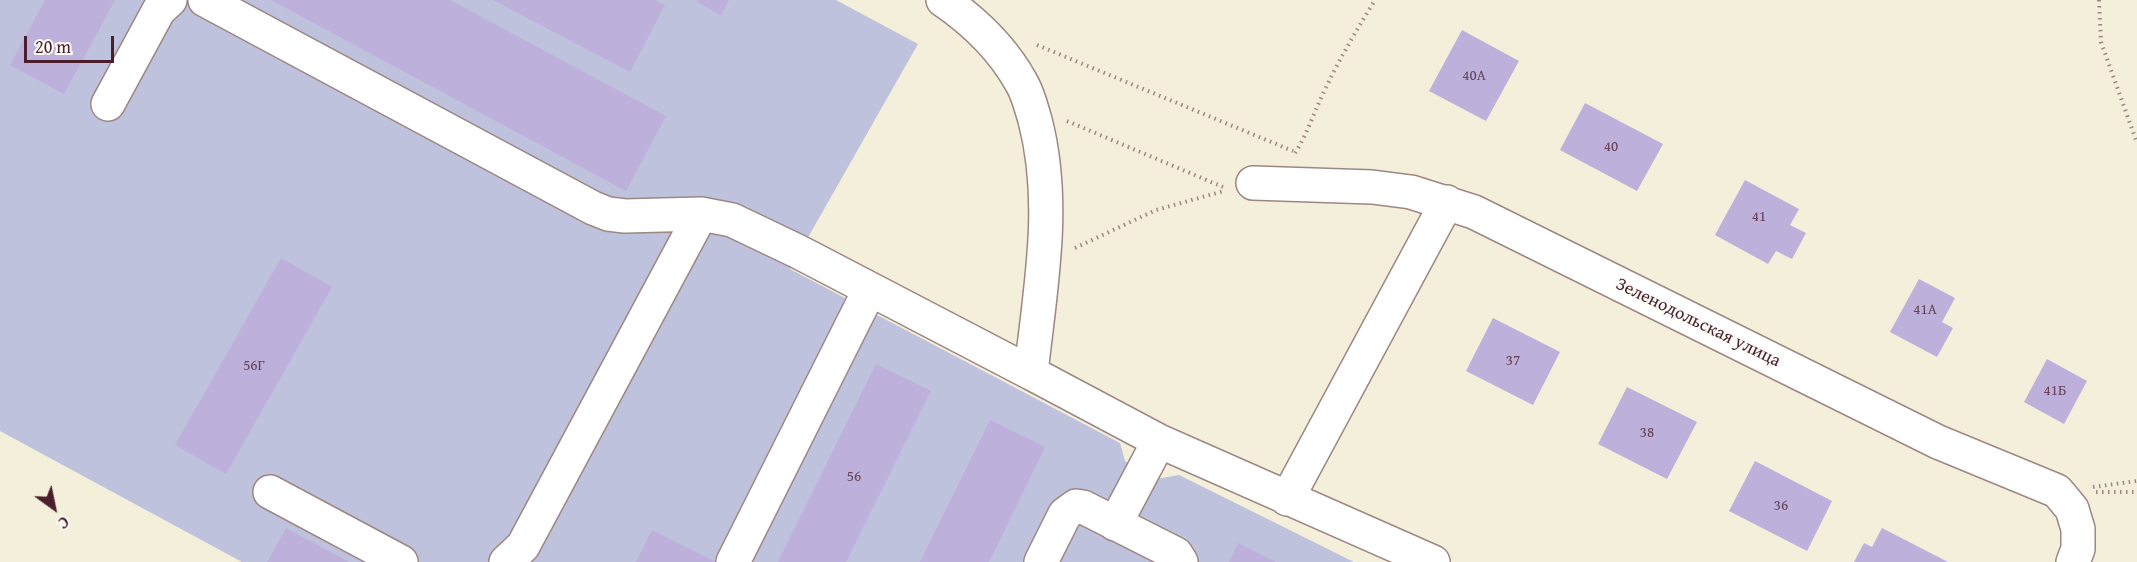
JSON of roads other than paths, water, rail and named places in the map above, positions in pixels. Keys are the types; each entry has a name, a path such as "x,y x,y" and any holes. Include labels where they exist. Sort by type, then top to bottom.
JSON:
{"street":[{"path":"108,104 159,10 170,0"},
{"path":"205,0 593,208 608,214 626,216 701,214 732,220 870,289 1159,441 1433,562"},
{"path":"944,0 967,16 1000,49 1022,83 1041,144 1047,195 1045,250 1031,374"},
{"name":"Зеленодольская улица","path":"1240,186 1372,187 1411,192 1474,212 1938,442 2057,491 2072,509 2078,529 2078,549 2073,562"},
{"path":"1287,499 1447,202"},
{"path":"506,562 523,546 701,214"},
{"path":"733,562 870,289"},
{"path":"1115,524 1159,441"},
{"path":"270,492 401,562"},
{"path":"1041,562 1065,514 1070,508 1076,506 1083,507 1176,554 1181,562"}]}
